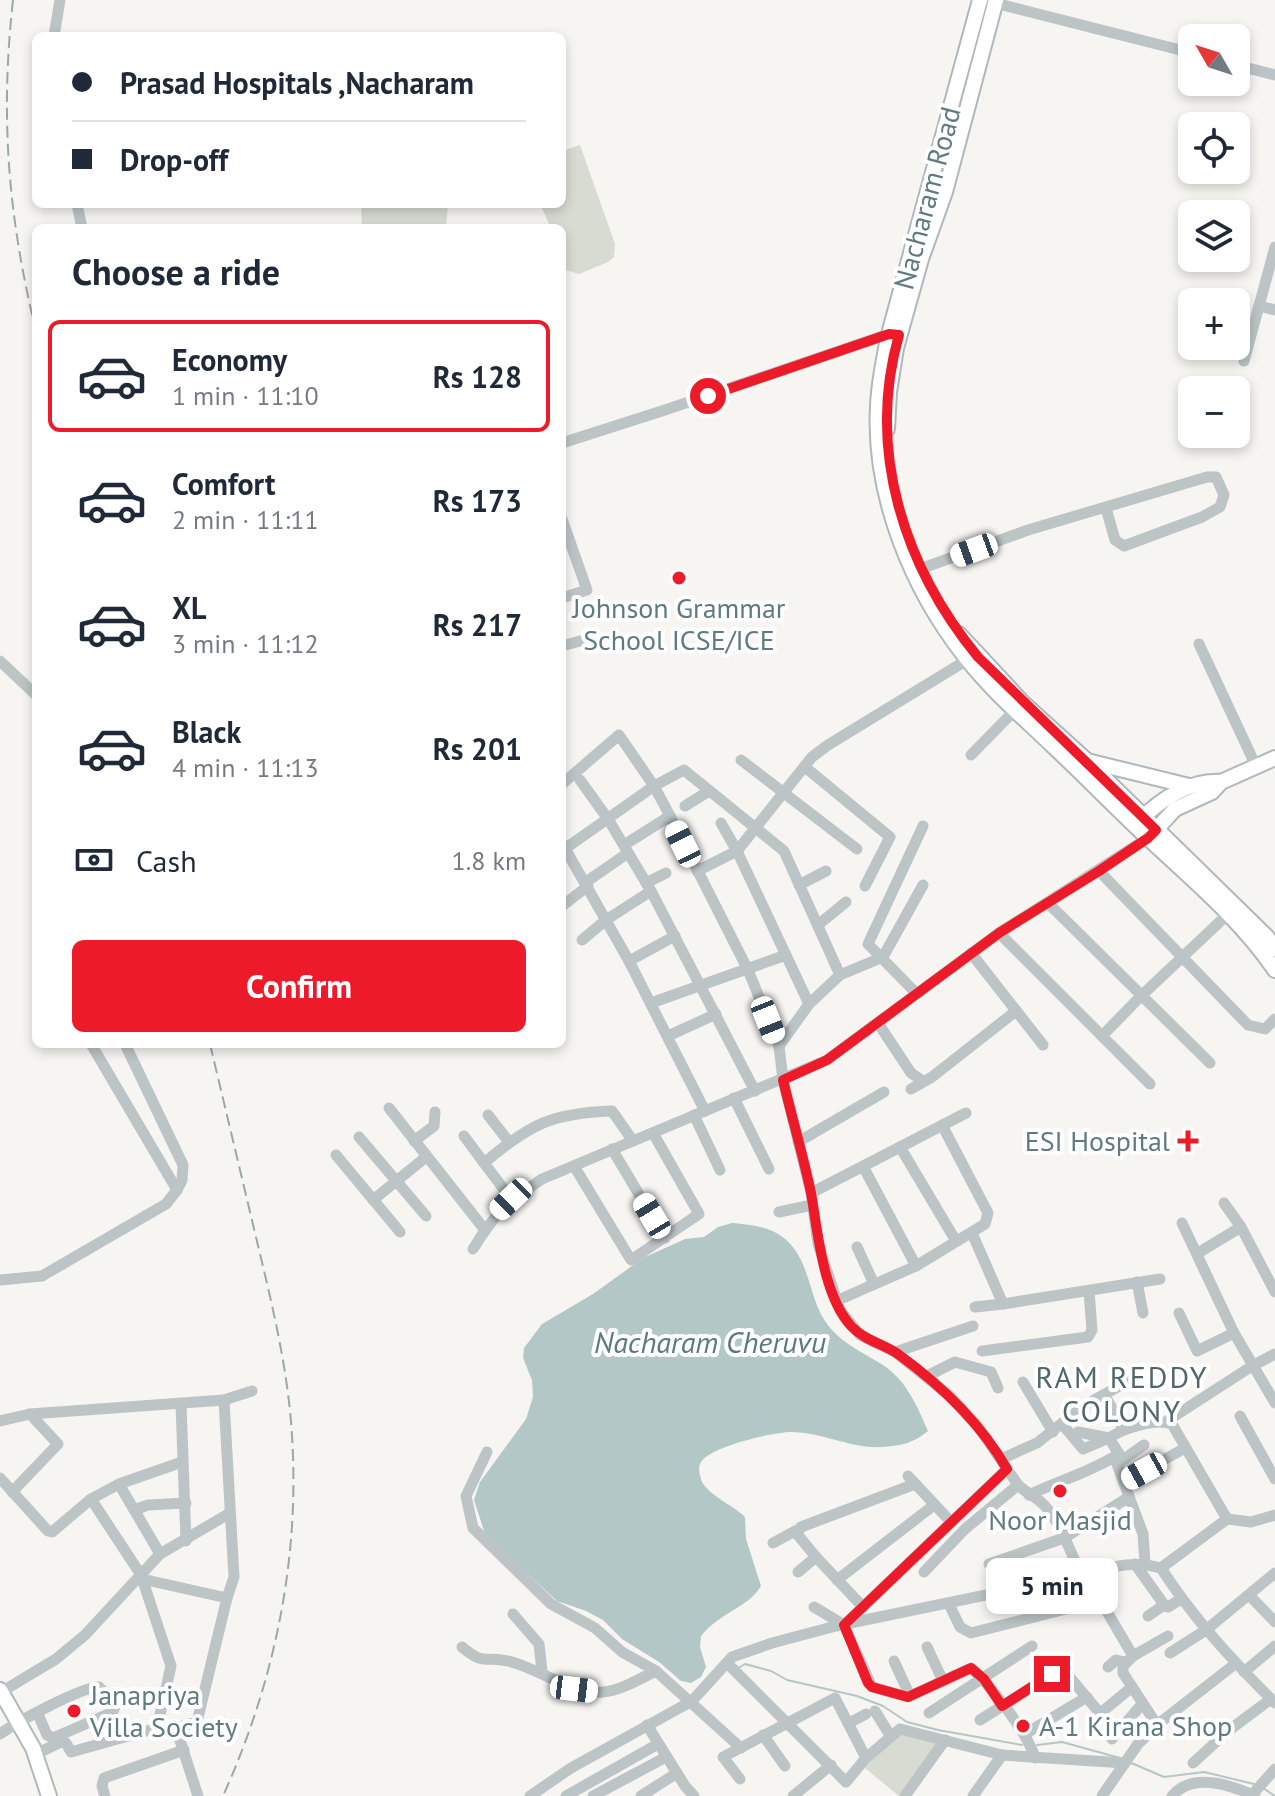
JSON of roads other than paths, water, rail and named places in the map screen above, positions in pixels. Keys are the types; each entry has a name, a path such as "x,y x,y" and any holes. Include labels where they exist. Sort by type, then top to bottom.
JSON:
{"main road":[{"name":"Nacharam Road","path":"989,1 945,192 881,373 878,439 894,519 905,553 925,592 967,660 1015,710 1152,834 1262,951 1275,970"},
{"name":"Nacharam Road","path":"894,334 888,454 901,518 920,569 956,630 978,657 1087,761 1139,821"},
{"path":"1152,834 1175,809 1212,792 1221,782 1275,758"},
{"path":"1087,761 1189,786"},
{"path":"1139,821 1164,799 1189,786 1207,781 1221,782"},
{"name":"Nacharam Road","path":"1152,834 1267,937 1275,949"},
{"path":"0,1691 36,1754 49,1796"}],"street":[{"path":"55,32 60,0"},
{"path":"989,1 1178,49"},
{"path":"1250,69 1275,75"},
{"path":"1244,361 1275,247"},
{"path":"1259,306 1275,310"},
{"path":"566,442 894,334"},
{"path":"920,569 1028,530 1212,476 1218,479 1224,495 1220,507 1202,517 1124,546 1115,540 1108,524 1106,508"},
{"path":"566,597 587,590 567,549"},
{"path":"566,645 580,641"},
{"path":"1199,644 1256,766"},
{"path":"697,871 737,851 812,757 967,660"},
{"path":"0,661 32,691"},
{"path":"971,755 1015,710"},
{"path":"566,781 619,735 654,786 748,970 779,1046 783,1080 812,1199 818,1244 840,1310 860,1335 895,1352 967,1413 1018,1485 1043,1502 1087,1574 1129,1659 1123,1673 1157,1725"},
{"path":"741,760 857,849"},
{"path":"805,767 890,837 865,886"},
{"path":"566,850 654,786 684,770 784,851 840,975"},
{"path":"580,780 608,819 648,887 755,1091"},
{"path":"685,806 709,791"},
{"path":"566,902 626,849 670,816"},
{"path":"721,823 809,1004"},
{"path":"916,993 868,944 923,826"},
{"path":"473,1249 491,1219 511,1199 542,1179 827,1060 999,933 1152,834"},
{"path":"566,852 587,884 668,1036 720,1170"},
{"path":"799,885 826,871"},
{"path":"1099,871 1248,1025 1265,1029 1275,1019"},
{"path":"582,940 666,873"},
{"path":"779,1046 809,1004 840,975 883,957 923,885"},
{"path":"818,925 846,902"},
{"path":"1048,903 1210,1063"},
{"path":"1102,1036 1228,914"},
{"path":"999,933 1150,1084"},
{"path":"629,961 675,936"},
{"path":"971,953 1043,1045"},
{"path":"651,1003 786,955"},
{"path":"911,1089 932,1077 1016,1011"},
{"path":"668,1036 716,1014"},
{"path":"878,1023 911,1073 923,1081"},
{"path":"93,1048 177,1190"},
{"path":"0,1280 42,1276 166,1204 177,1190 182,1180 183,1165 127,1048"},
{"path":"798,1142 884,1092"},
{"path":"734,1098 769,1169"},
{"path":"389,1108 485,1230"},
{"path":"484,1163 538,1123 582,1112 612,1111 633,1141"},
{"path":"414,1141 434,1126 435,1112"},
{"path":"779,1212 812,1199 900,1147 966,1113"},
{"path":"488,1115 509,1142"},
{"path":"836,1301 916,1266 985,1224 988,1213 942,1125"},
{"path":"574,1166 631,1260 699,1214 653,1133"},
{"path":"464,1136 511,1199"},
{"path":"359,1137 426,1216"},
{"path":"900,1147 956,1241"},
{"path":"612,1149 665,1238"},
{"path":"336,1155 400,1232"},
{"path":"373,1200 426,1157"},
{"path":"864,1168 916,1266"},
{"path":"1224,1203 1241,1227 1275,1292"},
{"path":"1182,1223 1234,1333 1275,1403"},
{"path":"1198,1253 1241,1227"},
{"path":"972,1233 1003,1304"},
{"path":"857,1247 874,1284"},
{"path":"975,1307 1160,1279"},
{"path":"1137,1282 1143,1313"},
{"path":"982,1351 1088,1337 1092,1330 1089,1291"},
{"path":"1179,1313 1197,1351 1234,1333"},
{"path":"895,1352 973,1326"},
{"path":"1023,1382 1058,1428 1083,1449 1123,1428 1167,1421 1275,1354"},
{"path":"927,1376 955,1362 991,1372 998,1388"},
{"path":"844,1625 951,1522 1004,1464 1058,1428 1085,1405 1145,1372"},
{"path":"0,1421 30,1414 224,1400 252,1391"},
{"path":"1105,1396 1123,1428"},
{"path":"36,1754 61,1742 66,1743 71,1752 157,1728 176,1728 197,1722 234,1577 224,1400"},
{"path":"181,1404 186,1541"},
{"path":"12,1492 58,1444 30,1414"},
{"path":"1240,1416 1275,1479"},
{"path":"1167,1421 1177,1430 1227,1519"},
{"path":"1078,1432 1109,1438"},
{"path":"1109,1438 1143,1534 1140,1564 1164,1605 1168,1607 1181,1599"},
{"path":"1029,1495 1075,1478 1144,1445"},
{"path":"1124,1482 1185,1448"},
{"path":"487,1452 466,1496 473,1528 551,1604 595,1628 622,1652 656,1671 741,1748"},
{"path":"0,1478 52,1532 91,1499 119,1484 182,1462"},
{"path":"773,1543 912,1480 951,1522"},
{"path":"119,1484 160,1554"},
{"path":"924,1572 965,1529 1018,1485"},
{"path":"989,1564 1064,1538 1129,1497"},
{"path":"91,1499 142,1577 171,1666 157,1728"},
{"path":"134,1510 148,1505 186,1503"},
{"path":"837,1580 934,1505"},
{"path":"0,1691 56,1659 85,1635 142,1577 160,1554 230,1513"},
{"path":"1161,1568 1227,1519 1251,1522 1275,1515"},
{"path":"797,1530 802,1541 863,1607"},
{"path":"798,1572 816,1557"},
{"path":"530,1796 546,1792 571,1768 692,1701 732,1657 772,1643 844,1625 1087,1574 1112,1566 1140,1564 1161,1568 1206,1630 1273,1701 1228,1731 1193,1763"},
{"path":"1170,1653 1206,1630 1275,1573"},
{"path":"142,1577 227,1598"},
{"path":"949,1604 960,1627 971,1633 1074,1607 1096,1593"},
{"path":"1249,1595 1275,1622"},
{"path":"1148,1616 1164,1605"},
{"path":"814,1607 844,1625 872,1687 910,1696 971,1668 984,1679 1030,1745 1125,1763"},
{"path":"513,1614 539,1644 542,1671"},
{"path":"1108,1667 1116,1660 1129,1659 1168,1636"},
{"path":"929,1713 1032,1646"},
{"path":"1102,1796 1138,1744 1157,1725 1275,1646"},
{"path":"462,1647 483,1661 507,1660 542,1671 574,1689 605,1693 656,1671"},
{"path":"927,1647 943,1681"},
{"path":"894,1661 910,1696"},
{"path":"727,1663 846,1782 866,1758 900,1729 1002,1755 1030,1745 1087,1697"},
{"path":"980,1720 1062,1668 1100,1711 1132,1687"},
{"path":"0,1734 37,1712 95,1686 116,1703 113,1712 53,1738 47,1735 37,1712"},
{"path":"740,1779 723,1757 835,1698 866,1758"},
{"path":"1112,1739 1142,1704"},
{"path":"849,1723 870,1712 891,1737"},
{"path":"647,1725 677,1773 682,1791 694,1796"},
{"path":"176,1728 198,1796"},
{"path":"763,1735 785,1766"},
{"path":"905,1796 945,1740"},
{"path":"566,1796 658,1744"},
{"path":"105,1796 102,1786 104,1778 184,1750"},
{"path":"973,1796 1002,1755"},
{"path":"593,1796 666,1757"},
{"path":"793,1796 831,1765"},
{"path":"1172,1796 1197,1781 1255,1792 1275,1769"},
{"path":"641,1796 677,1773"}],"water":[{"name":"Nacharam Cheruvu","path":"732,1223 772,1231 793,1247 825,1321 844,1341 883,1365 899,1379 928,1431 906,1443 882,1447 859,1446 803,1433 782,1433 727,1446 705,1458 699,1466 702,1482 745,1517 746,1539 761,1586 701,1636 700,1647 706,1667 701,1677 691,1683 681,1681 659,1662 622,1639 603,1620 557,1601 485,1534 474,1500 480,1482 526,1419 533,1397 532,1380 523,1358 524,1348 542,1324 593,1294 643,1258 685,1239 704,1237 718,1227"}],"waterway":[{"path":"740,1667 745,1664 771,1671 787,1680 857,1696 883,1706 907,1722 1022,1745"},
{"path":"1037,1745 1062,1742 1120,1758"},
{"path":"1129,1762 1164,1777 1204,1772 1254,1784"},
{"path":"1263,1788 1275,1796"}],"railway":[{"path":"13,0 7,85 9,167 19,248 32,314"},
{"path":"211,1048 278,1334 290,1410 293,1483 292,1529 280,1620 256,1710 223,1796"}],"place":[{"name":"Johnson Grammar School ICSE/ICE","path":"679,578"},
{"name":"ESI Hospital","path":"1188,1141"},
{"name":"Noor Masjid","path":"1060,1491"},
{"name":"Janapriya Villa Society","path":"74,1711"},
{"name":"A-1 Kirana Shop","path":"1023,1726"}],"district":[{"name":"RAM REDDY COLONY","path":"1122,1395"}]}
